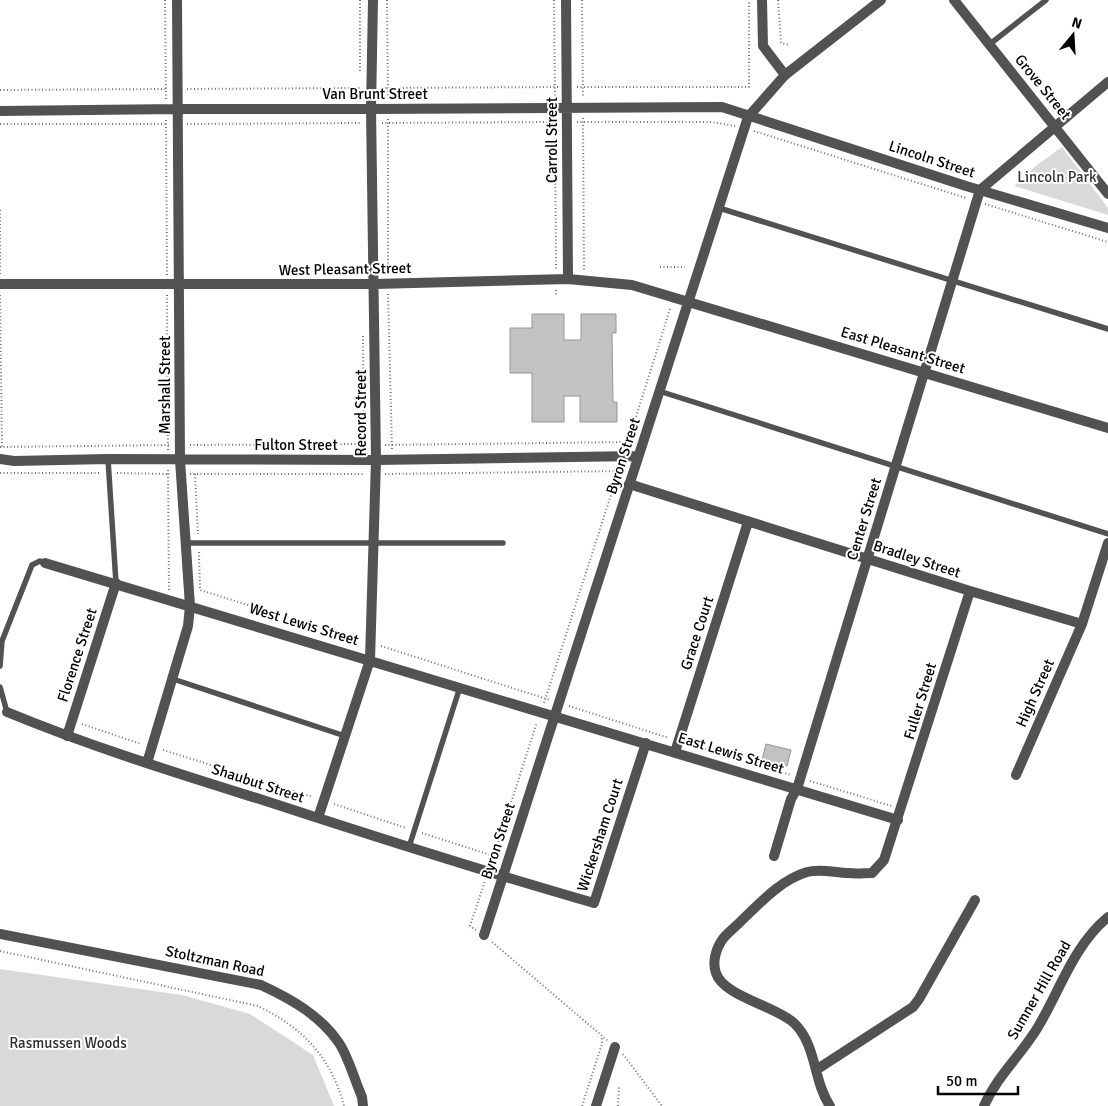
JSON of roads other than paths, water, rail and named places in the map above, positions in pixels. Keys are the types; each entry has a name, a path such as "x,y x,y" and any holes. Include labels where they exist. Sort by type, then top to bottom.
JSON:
{"street":[{"name":"Marshall Street","path":"147,763 188,626 190,606 180,460 177,0"},
{"name":"Record Street","path":"318,818 370,660 376,474 375,284 366,109 372,88 373,0"},
{"name":"Carroll Street","path":"566,0 568,279"},
{"path":"762,0 763,46 785,75"},
{"name":"Byron Street","path":"484,935 748,116 785,75 881,0"},
{"name":"Grove Street","path":"954,0 1108,194"},
{"path":"980,190 1108,82"},
{"name":"Van Brunt Street","path":"0,111 178,108 554,109 722,107 748,116"},
{"name":"Lincoln Street","path":"748,116 980,190 1108,228"},
{"name":"Center Street","path":"774,856 797,789 980,190"},
{"name":"West Pleasant Street","path":"0,284 375,284 568,279 632,285 689,301"},
{"name":"East Pleasant Street","path":"689,301 1108,428"},
{"name":"Fulton Street","path":"0,459 14,461 108,459 392,460 638,456"},
{"name":"Bradley Street","path":"629,484 970,591 1082,624"},
{"name":"Grace Court","path":"675,752 748,522"},
{"name":"High Street","path":"1016,775 1082,624 1108,543"},
{"name":"West Lewis Street","path":"45,563 554,716"},
{"name":"Florence Street","path":"66,736 116,583"},
{"name":"Fuller Street","path":"898,820 970,591"},
{"name":"Shaubut Street","path":"7,712 66,736 502,877"},
{"name":"East Lewis Street","path":"554,716 898,820"},
{"name":"Wickersham Court","path":"502,877 594,903 646,743"},
{"path":"830,1106 820,1086 804,1034 785,1016 733,991 723,982 716,974 716,953 722,940 749,914 766,898 796,877 809,871 825,870 849,874 872,873 884,860 898,820"},
{"path":"816,1070 913,1007 920,999 975,900"},
{"name":"Sumner Hill Road","path":"984,1106 994,1086 1038,1028 1083,944 1108,917"},
{"name":"Stoltzman Road","path":"0,934 234,978 261,985 287,997 308,1011 324,1025 340,1044 362,1097 363,1106"},
{"path":"596,1106 615,1047"}],"lane":[{"path":"990,44 1046,0"},
{"path":"719,208 1108,329"},
{"path":"659,391 1108,534"},
{"path":"108,459 116,583"},
{"path":"186,543 503,543"},
{"path":"0,666 2,641 32,565 40,561 45,563"},
{"path":"172,679 345,736"},
{"path":"0,687 7,712"},
{"path":"409,847 460,687"}],"park label":[{"name":"Lincoln Park","path":"1057,177"},
{"name":"Rasmussen Woods","path":"68,1043"}]}
